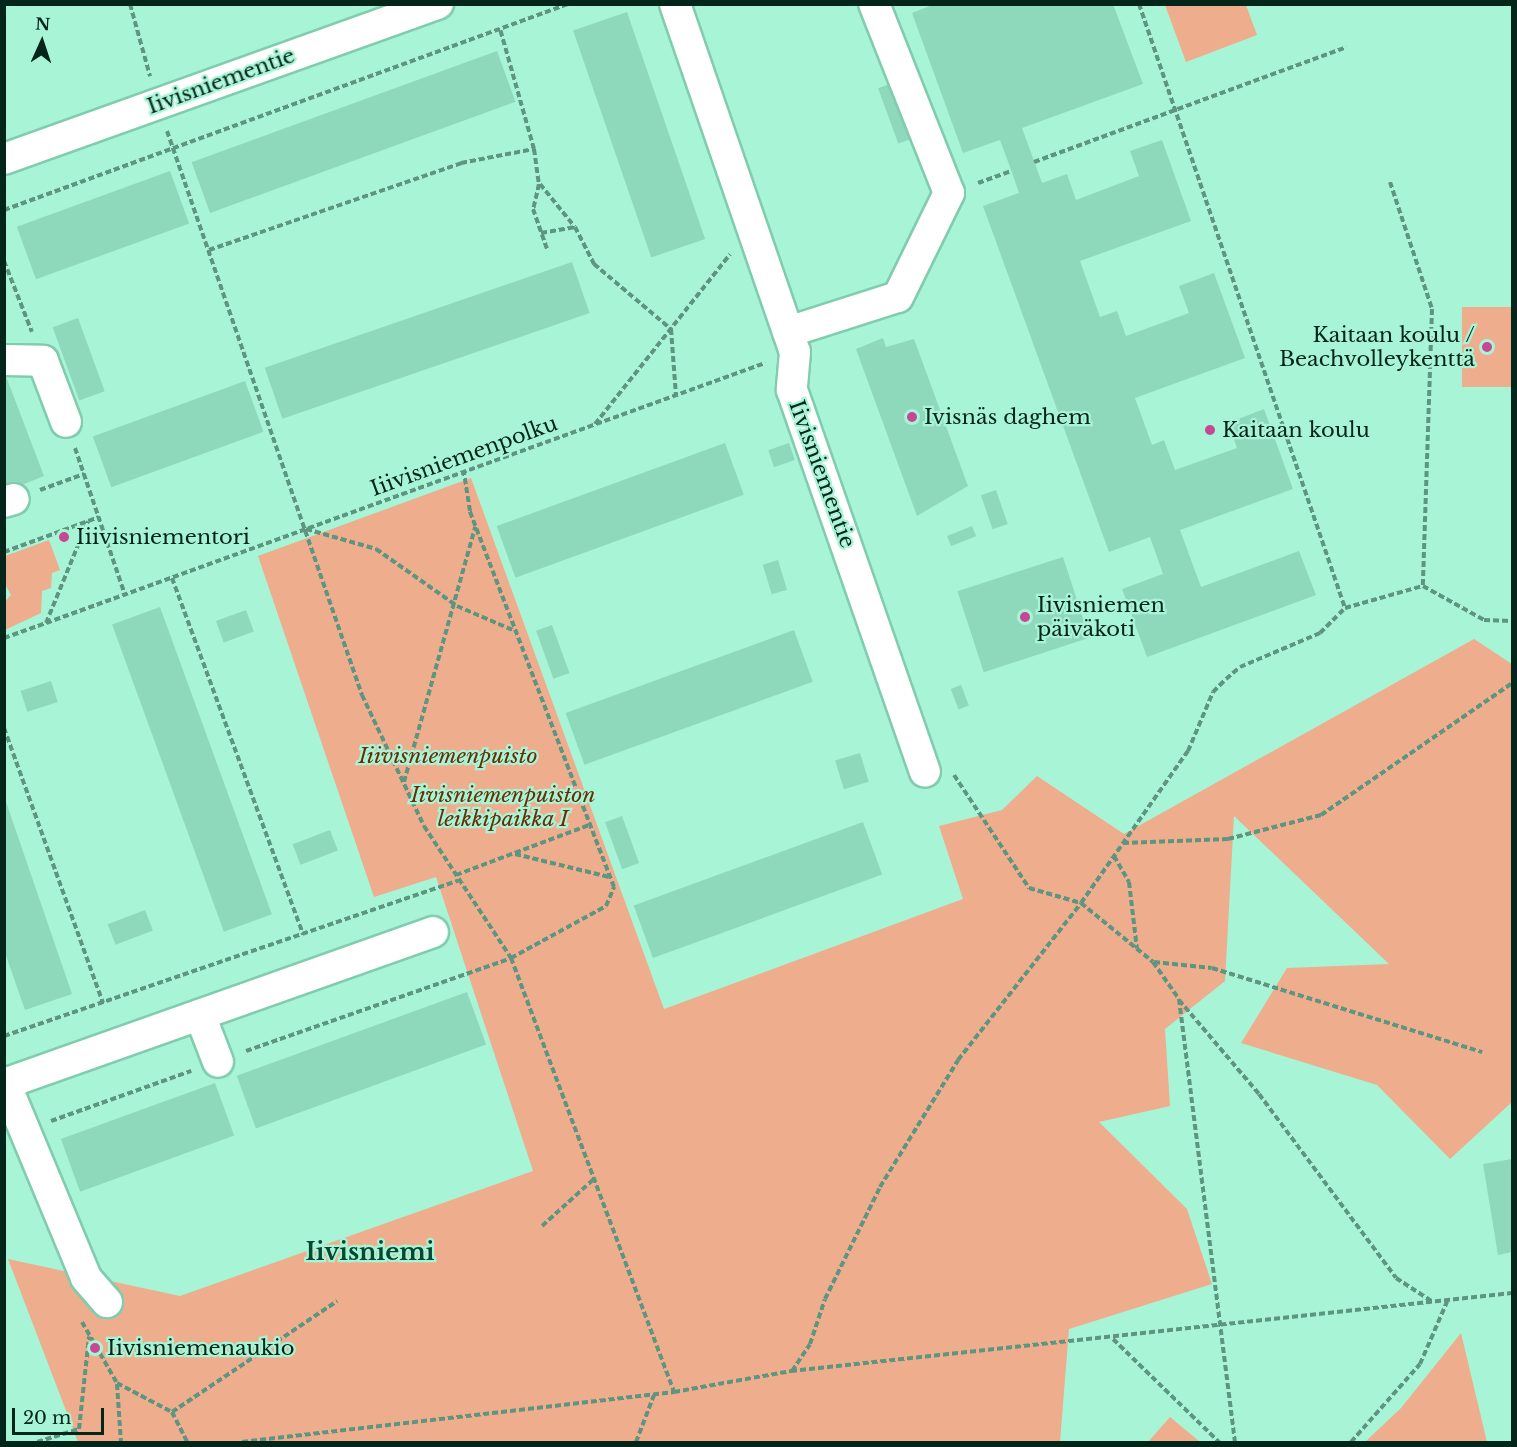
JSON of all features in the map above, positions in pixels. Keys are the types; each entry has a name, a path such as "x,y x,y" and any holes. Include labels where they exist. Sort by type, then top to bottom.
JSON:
{"street":[{"name":"Iivisniementie","path":"4,159 438,4"},
{"name":"Iivisniementie","path":"675,4 791,342 792,390 925,771"},
{"path":"791,342 898,297 949,193 874,4"},
{"path":"4,360 43,361 66,422"},
{"path":"107,1302 86,1278 5,1084 433,932"},
{"path":"200,1015 218,1062"}],"path":[{"path":"130,4 139,32"},
{"path":"4,210 568,4"},
{"path":"1139,4 1345,608"},
{"path":"500,29 534,149 539,184 533,209 547,249"},
{"path":"1034,162 1346,47"},
{"path":"174,149 362,695 404,782 458,881 480,903 511,958 674,1392"},
{"path":"209,249 461,163 534,149"},
{"path":"1390,182 1432,309 1423,586"},
{"path":"539,184 575,227 594,264 671,328 676,395"},
{"path":"541,233 575,227"},
{"path":"594,424 734,250"},
{"path":"4,261 43,361"},
{"name":"Iiivisniemenpolku","path":"4,638 676,395 791,342"},
{"path":"82,466 125,595"},
{"path":"45,1123 511,958 606,906 614,887 475,526 464,472"},
{"path":"17,498 84,474"},
{"path":"4,552 100,517"},
{"path":"46,623 88,521"},
{"path":"404,782 457,606 475,526"},
{"path":"306,529 376,549 457,606 516,632"},
{"path":"172,578 303,935"},
{"path":"792,1371 810,1344 825,1299 880,1187 938,1093 1082,903 1188,751 1213,692 1240,667 1320,633 1345,608 1423,586 1484,620 1512,621"},
{"path":"1122,843 1228,839 1321,815 1512,683"},
{"path":"4,728 103,1003"},
{"path":"914,738 955,775 1029,888 1082,903 1153,962 1179,999 1259,1094 1396,1278 1435,1303"},
{"path":"456,875 589,825"},
{"path":"514,854 609,877"},
{"path":"1114,855 1129,882 1138,950"},
{"path":"4,1036 458,881"},
{"path":"1153,962 1212,968 1482,1052"},
{"path":"1179,999 1223,1327 1235,1443"},
{"path":"543,1226 595,1178"},
{"path":"242,1443 654,1395 792,1371 1223,1327 1512,1293"},
{"path":"172,1412 337,1301"},
{"path":"1351,1443 1420,1364 1448,1302"},
{"path":"37,1443 79,1429 89,1337"},
{"path":"1113,1338 1219,1443"},
{"path":"117,1383 121,1443"},
{"path":"636,1443 654,1395"}],"green space":[{"path":"1165,5 1246,5 1257,35 1186,62"},
{"name":"Kaitaan koulu / Beachvolleykenttä","path":"1462,307 1512,307 1512,387 1462,387"},
{"path":"471,478 664,1009 963,899 939,826 1002,810 1037,776 1124,834 1474,639 1512,664 1512,1102 1450,1159 1377,1085 1241,1043 1287,968 1389,964 1234,816 1225,981 1165,1029 1170,1106 1099,1122 1187,1209 1212,1284 1069,1329 1060,1442 78,1442 8,1259 180,1296 533,1171 436,877 374,897 258,556"},
{"path":"49,540 60,570 52,573 51,588 42,591 41,613 5,630 5,601 11,595 5,584 5,556"},
{"path":"1461,1333 1487,1442 1365,1442 1401,1408"},
{"path":"1170,1417 1200,1442 1148,1442"}],"building":[{"path":"935,4 1113,4 1143,84 1022,128 1042,183 1067,174 1076,200 1139,176 1130,151 1162,140 1191,221 1080,261 1100,317 1117,311 1126,336 1189,313 1179,286 1214,273 1245,358 1135,398 1152,445 1164,440 1175,470 1237,448 1228,423 1264,409 1293,489 1180,530 1201,587 1299,551 1316,595 1147,657 1122,589 1163,574 1150,537 1109,552 983,206 1019,193 1010,167 1000,140 963,153 912,13"},
{"path":"627,12 705,239 651,257 573,31"},
{"path":"497,51 515,102 210,213 192,162"},
{"path":"895,82 915,137 898,144 878,88"},
{"path":"170,171 189,224 36,279 17,227"},
{"path":"572,262 590,313 282,419 265,368"},
{"path":"78,318 105,391 79,401 53,327"},
{"name":"Ivisnäs daghem","path":"883,338 886,347 914,339 968,486 917,516 856,349"},
{"path":"4,371 44,476 4,492"},
{"path":"245,381 263,432 111,487 93,436"},
{"path":"725,443 744,495 515,578 497,526"},
{"path":"789,443 795,460 774,467 768,450"},
{"path":"996,490 1008,524 993,529 981,495"},
{"path":"972,526 976,536 951,546 947,536"},
{"name":"Iivisniemen päiväkoti","path":"1063,557 1089,638 984,672 957,591"},
{"path":"778,560 787,590 772,594 763,565"},
{"path":"160,607 272,914 224,932 112,624"},
{"path":"246,610 254,632 224,643 216,621"},
{"path":"552,625 569,673 553,679 536,631"},
{"path":"794,630 813,682 584,765 566,713"},
{"path":"51,681 58,702 27,712 21,691"},
{"path":"961,685 969,706 959,709 951,689"},
{"path":"860,753 869,782 844,789 835,761"},
{"path":"4,796 72,994 25,1010 4,950"},
{"path":"622,816 639,863 622,869 605,822"},
{"path":"863,822 882,875 653,958 634,905"},
{"path":"330,830 338,851 301,865 293,844"},
{"path":"145,910 153,931 116,945 108,924"},
{"path":"467,992 486,1045 256,1128 237,1076"},
{"path":"215,1083 234,1136 80,1192 61,1139"},
{"path":"1512,1159 1512,1252 1498,1255 1483,1164"}],"place":[{"name":"Kaitaan koulu / Beachvolleykenttä","path":"1487,347"},
{"name":"Ivisnäs daghem","path":"912,417"},
{"name":"Kaitaan koulu","path":"1210,430"},
{"name":"Iiivisniementori","path":"64,537"},
{"name":"Iivisniemen päiväkoti","path":"1025,617"},
{"name":"Iivisniemenaukio","path":"95,1348"}],"district":[{"name":"Iivisniemi","path":"370,1252"}],"park label":[{"name":"Iiivisniemenpuisto","path":"448,756"},
{"name":"Iivisniemenpuiston leikkipaikka I","path":"503,807"}]}
